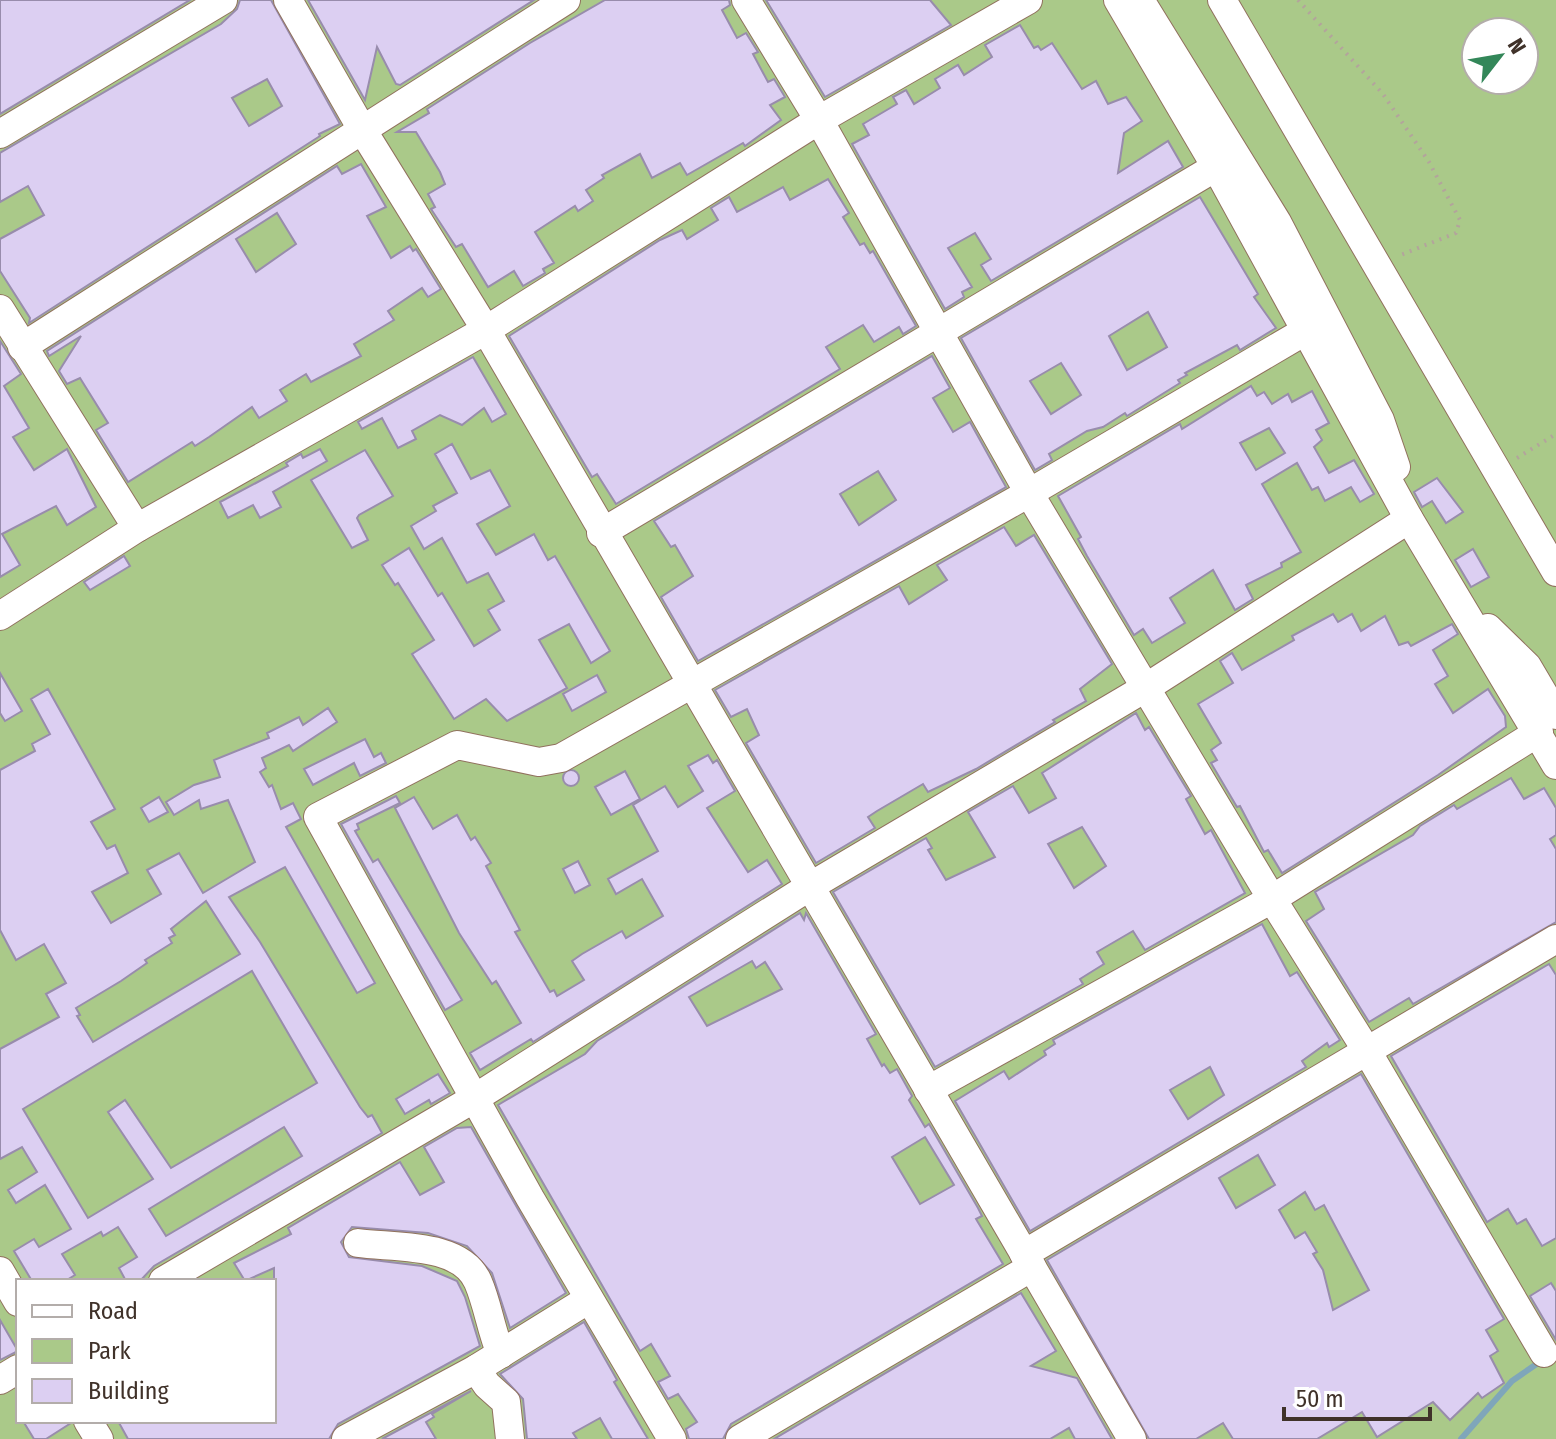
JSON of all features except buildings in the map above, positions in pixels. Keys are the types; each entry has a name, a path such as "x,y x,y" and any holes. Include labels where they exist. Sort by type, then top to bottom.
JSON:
{"street":[{"path":"0,134 223,0"},
{"path":"288,0 363,131 486,330 601,533 1132,1439"},
{"path":"22,347 566,0"},
{"path":"746,0 819,120 1029,493 1272,899 1367,1051 1544,1353"},
{"path":"0,616 137,528 486,330 819,120 1028,0"},
{"path":"1118,0 1216,167 1409,519 1547,723"},
{"path":"1140,0 1277,222 1380,420 1403,489 1491,634 1527,666 1547,723 1556,765"},
{"path":"1222,0 1556,572"},
{"path":"601,533 1216,167"},
{"path":"0,309 137,528"},
{"path":"672,1439 589,1299 318,817 457,745 539,762 553,762 1029,493 1307,330"},
{"path":"166,1279 475,1098 809,887 1147,687 1409,519"},
{"path":"928,1090 1272,899 1547,723"},
{"path":"740,1439 1367,1051 1556,939"},
{"path":"358,1243 440,1252 456,1259 477,1278 501,1354"},
{"path":"0,1271 16,1299"},
{"path":"346,1439 476,1369 589,1299"},
{"path":"476,1369 487,1385 506,1402 510,1439"}],"path":[{"path":"1298,0 1383,94 1429,162 1460,220 1456,233 1402,254 1380,269"},
{"path":"1498,470 1556,434"}],"green space":[{"path":"0,0 1556,0 1556,1439 0,1439"}],"waterway":[{"path":"1461,1439 1512,1381 1541,1361"}]}
